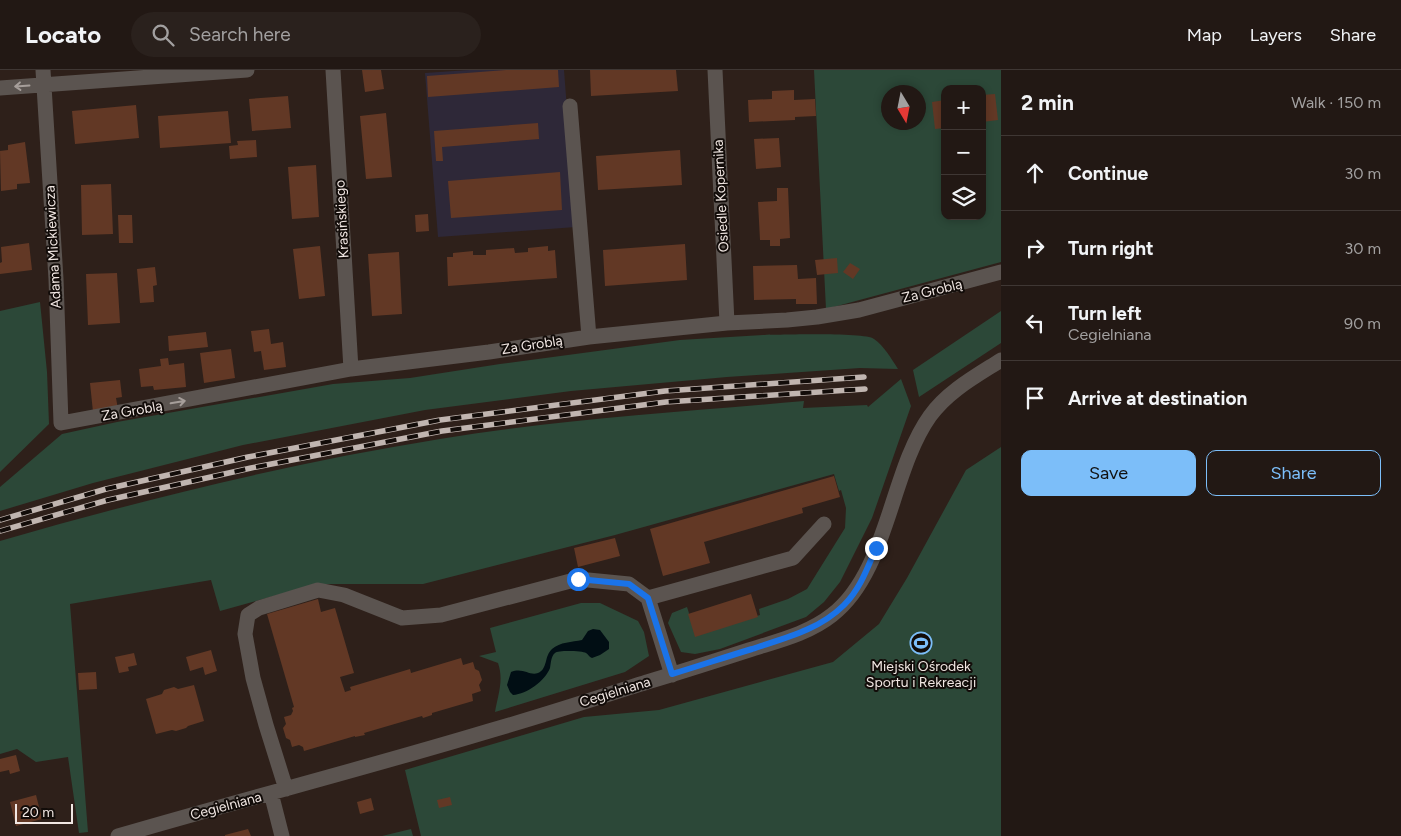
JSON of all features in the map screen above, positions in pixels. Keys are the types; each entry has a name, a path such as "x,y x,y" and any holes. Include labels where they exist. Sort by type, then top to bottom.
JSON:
{"street":[{"path":"0,88 43,77 247,70"},
{"name":"Krasińskiego","path":"332,70 350,369"},
{"name":"Osiedle Kopernika","path":"715,70 727,323"},
{"name":"Adama Mickiewicza","path":"43,77 56,279 62,423"},
{"path":"570,106 589,337"},
{"name":"Za Groblą","path":"62,423 350,369 490,352 589,337 727,323 787,320 858,310 1001,272"},
{"name":"Cegielniana","path":"118,836 490,731 806,631 823,622 844,605 862,582 914,445 929,418 942,401 953,391 1001,360"},
{"path":"648,598 793,558 824,524"},
{"path":"286,789 253,678 245,634 248,615 259,608 318,590 344,595 402,618 442,615 578,579 629,584 648,598 672,674"},
{"path":"271,794 282,836"}],"shaded area":[{"path":"469,70 564,70 576,227 438,237 425,73"},
{"path":"593,629 600,630 609,642 609,649 592,658 584,652 557,652 551,660 548,673 540,682 518,694 513,695 510,692 507,685 511,672 519,670 538,673 543,669 552,649 562,644 582,640 588,631"}],"green space":[{"path":"814,70 1001,70 1001,262 826,309"},
{"path":"40,302 47,372 49,424 0,472 0,311"},
{"path":"1001,311 1001,343 919,397 913,370"},
{"path":"763,335 855,335 867,337 874,339 881,345 898,369 860,368 727,377 571,391 425,410 243,445 93,483 0,511 0,487 62,434 117,422 333,384 410,378 680,340"},
{"path":"901,379 911,406 872,518 840,582 824,602 806,617 720,649 695,654 681,652 668,623 672,613 687,607 696,635 760,615 759,609 788,599 807,589 845,528 846,508 834,474 615,535 423,584 317,584 220,611 211,580 70,604 88,832 79,833 68,757 36,762 17,749 0,754 0,541 218,483 384,449 531,426 804,401 803,408 867,405 868,407"},
{"path":"1001,447 1001,836 421,836 405,770 584,717 659,710 833,662 879,624 907,578 966,470"},
{"path":"581,603 600,603 638,621 644,632 649,656 625,672 495,712 499,694 500,669 498,663 479,656 496,652 490,628"},
{"path":"411,829 413,836 382,836"}],"building":[{"path":"362,70 381,70 384,89 365,92"},
{"path":"506,70 558,70 559,87 428,97 427,76"},
{"path":"590,70 676,70 678,91 591,96"},
{"path":"794,90 794,100 815,99 816,116 795,117 795,120 749,122 748,100 772,99 772,91"},
{"path":"995,94 998,120 986,122 986,95"},
{"path":"288,96 291,128 252,131 249,99"},
{"path":"941,101 941,128 935,129 932,102"},
{"path":"136,105 139,138 75,144 72,111"},
{"path":"228,111 231,143 160,148 158,116"},
{"path":"386,113 392,177 366,179 360,116"},
{"path":"538,123 539,139 442,147 443,161 436,161 434,131"},
{"path":"779,138 781,167 756,169 754,139"},
{"path":"256,140 257,157 230,159 229,146 238,145 237,141"},
{"path":"25,142 30,183 17,184 17,189 1,191 0,151 8,150 8,145"},
{"path":"680,150 682,185 598,190 596,156"},
{"path":"316,165 319,217 292,219 288,167"},
{"path":"560,172 562,210 451,218 448,181"},
{"path":"111,184 113,234 82,235 81,185"},
{"path":"777,188 788,188 790,238 780,239 780,246 770,246 770,240 760,240 758,202 777,201"},
{"path":"428,214 429,231 416,232 415,215"},
{"path":"118,215 132,215 133,243 119,243"},
{"path":"29,243 32,270 0,274 0,263 2,262 1,247"},
{"path":"685,244 687,280 605,286 603,250"},
{"path":"320,246 325,296 299,299 293,249"},
{"path":"548,246 548,251 555,250 557,278 448,286 447,257 453,257 453,253 473,251 473,255 486,255 486,250 514,248 515,253 528,252 528,248"},
{"path":"399,252 402,314 372,316 368,254"},
{"path":"837,258 838,273 817,275 815,260"},
{"path":"850,263 860,269 853,279 843,272"},
{"path":"797,265 798,279 816,278 817,304 796,304 796,299 754,300 753,266"},
{"path":"155,267 157,285 153,286 154,302 140,303 137,269"},
{"path":"117,273 120,323 88,325 86,274"},
{"path":"269,329 271,344 283,342 286,367 264,370 261,351 254,352 251,331"},
{"path":"206,332 208,347 169,351 168,336"},
{"path":"231,349 235,378 204,383 200,353"},
{"path":"168,358 169,365 184,363 186,387 154,390 153,386 141,387 139,369 161,366 160,359"},
{"path":"120,380 122,397 116,398 118,409 93,412 90,383"},
{"path":"834,476 840,497 802,508 803,513 704,542 710,563 663,576 650,529"},
{"path":"615,538 620,556 578,567 574,548"},
{"path":"751,594 758,617 695,637 688,614"},
{"path":"318,599 321,612 335,608 354,673 340,677 345,692 351,690 350,687 410,669 411,673 461,658 463,665 473,662 475,669 479,671 482,680 479,685 481,691 472,694 473,701 432,713 432,715 423,718 422,716 364,733 365,735 355,736 304,751 303,747 299,745 292,747 290,740 286,738 283,728 286,724 284,717 291,715 292,708 294,707 267,614"},
{"path":"211,650 217,671 205,675 203,667 190,671 186,657"},
{"path":"134,653 137,665 128,667 129,671 119,673 115,657"},
{"path":"96,672 97,689 79,690 78,673"},
{"path":"194,685 204,721 176,731 172,730 156,734 146,699 162,694 164,690 174,687 178,689"},
{"path":"16,755 20,771 10,774 9,770 0,772 0,759"},
{"path":"36,795 42,819 16,826 10,802"},
{"path":"450,797 452,805 439,808 437,800"},
{"path":"371,798 374,810 360,814 357,802"},
{"path":"248,829 251,836 225,836 225,835"}],"railway":[{"path":"0,520 106,489 248,457 440,420 665,391 864,377"},
{"path":"0,531 108,500 251,468 442,431 666,402 865,389"}],"place":[{"name":"Miejski Ośrodek Sportu i Rekreacji","path":"921,643"}],"route":[{"path":"578,579 629,584 648,598 672,674 788,637 823,622 844,605 862,582 876,548"}]}
